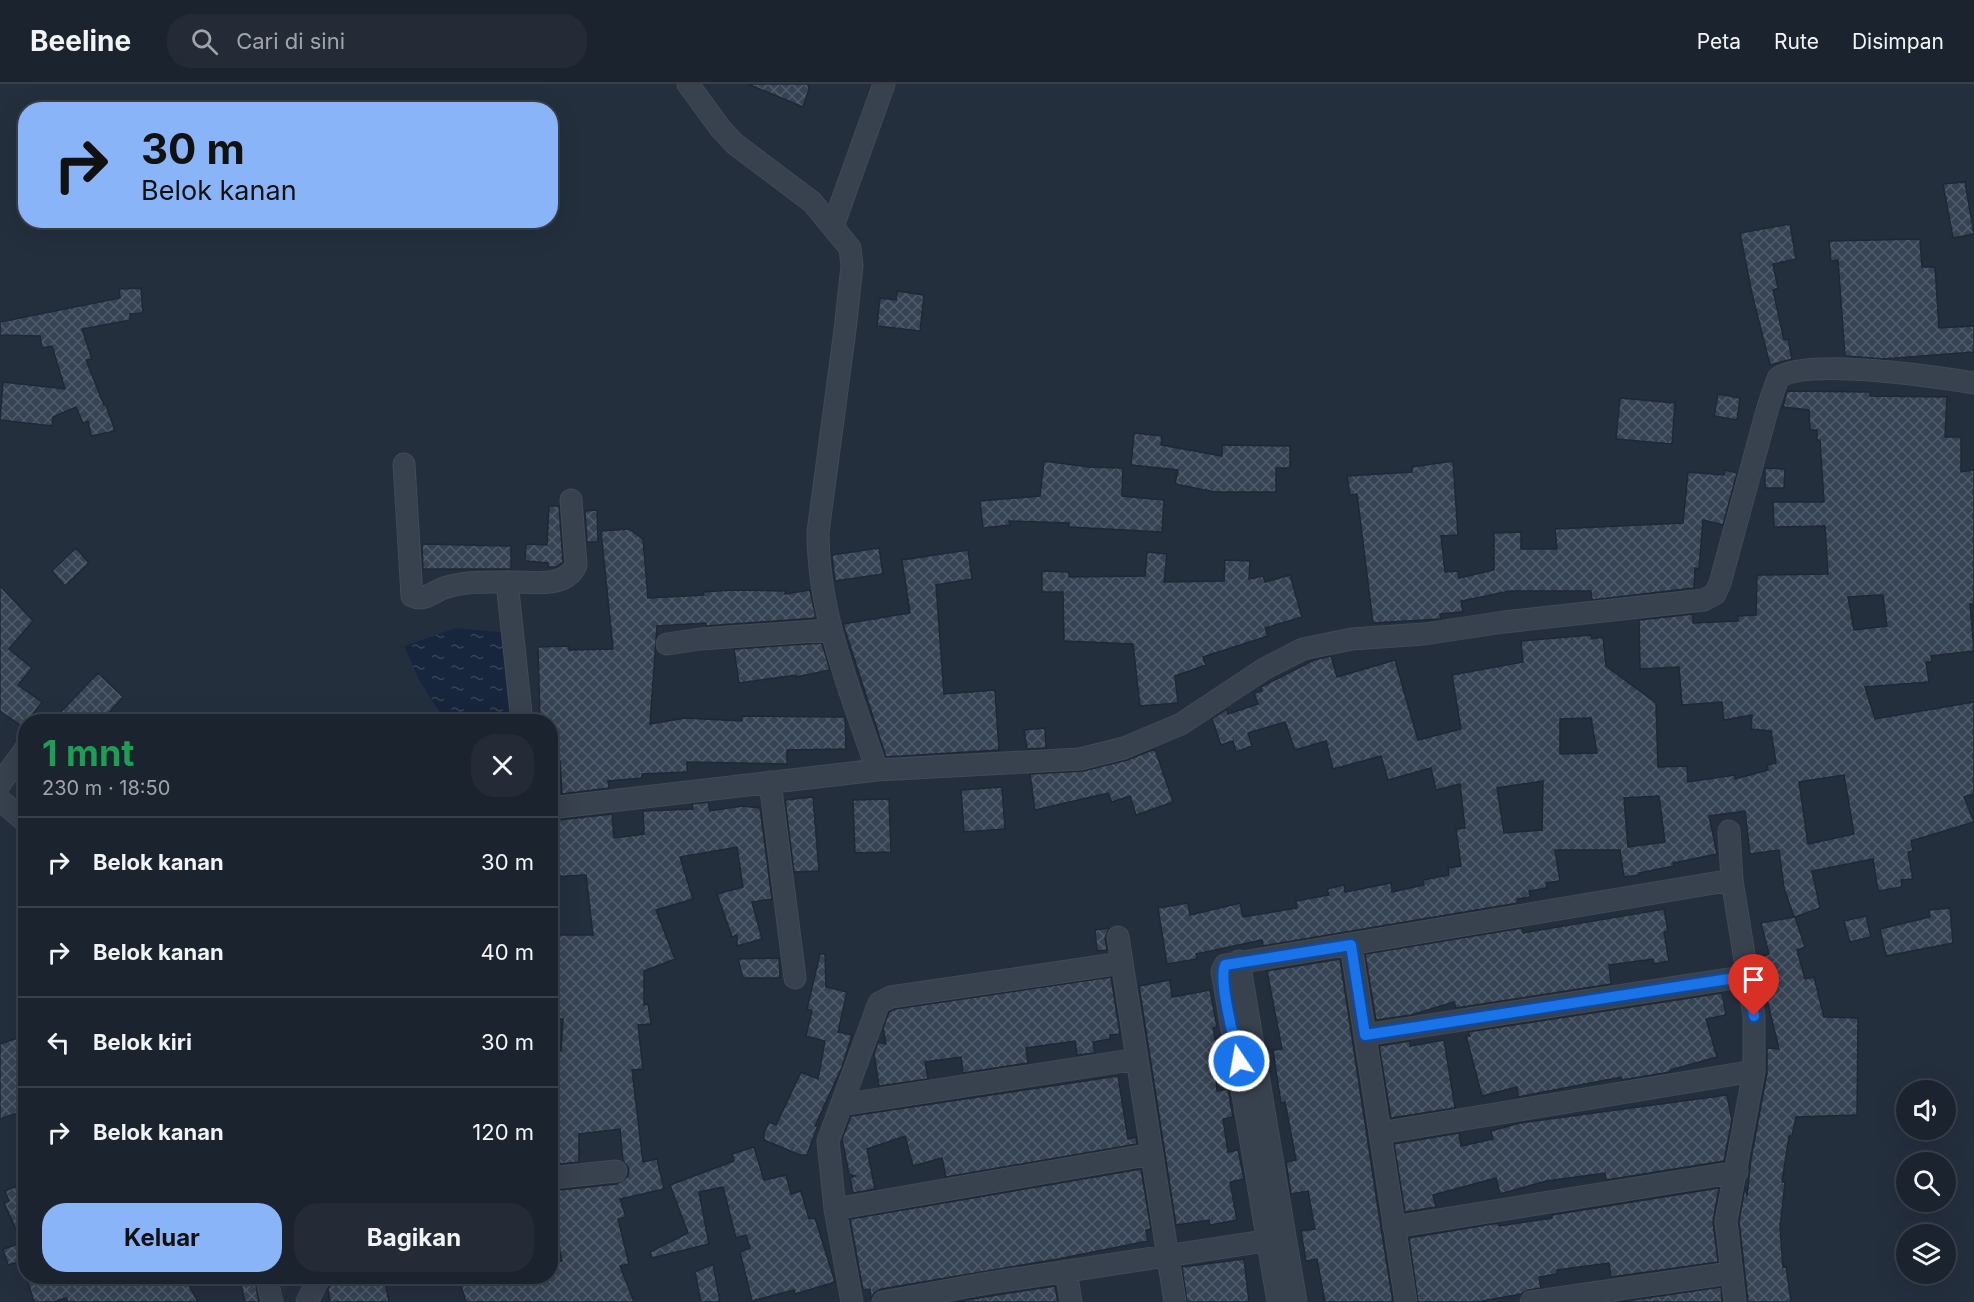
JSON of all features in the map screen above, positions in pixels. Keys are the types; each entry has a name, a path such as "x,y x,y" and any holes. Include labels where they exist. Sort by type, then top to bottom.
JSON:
{"street":[{"path":"688,84 720,128 735,144 812,202 850,248 852,266 818,532 818,563 830,630 877,770"},
{"path":"833,226 884,84"},
{"path":"558,807 877,770 1080,759 1103,754 1181,724 1264,669 1303,649 1342,641 1424,634 1504,622 1704,600 1715,594 1720,583 1778,378 1783,374 1822,369 1924,375 1974,383"},
{"path":"404,464 412,596 424,598 440,590 469,582 562,581 572,574 576,565 571,500"},
{"path":"507,582 521,714"},
{"path":"667,644 830,630"},
{"path":"0,784 18,759"},
{"path":"770,782 795,978"},
{"path":"0,800 18,815"},
{"path":"1729,831 1732,880 1754,1016 1754,1071 1737,1172 1726,1221 1735,1302"},
{"path":"1296,1302 1277,1239 1222,971 1225,965 1732,880"},
{"path":"1118,937 1175,1302"},
{"path":"1351,945 1406,1302"},
{"path":"852,1302 835,1209 828,1141 879,1003 884,1000 1122,963"},
{"path":"1365,1035 1748,976"},
{"path":"841,1105 1137,1059"},
{"path":"1380,1133 1754,1071"},
{"path":"835,1209 1152,1154"},
{"path":"558,1177 616,1171"},
{"path":"1394,1227 1737,1172"},
{"path":"883,1302 1277,1239"},
{"path":"1277,1239 1278,1302"},
{"path":"1066,1271 1071,1302"},
{"path":"1531,1302 1730,1273"},
{"path":"268,1284 272,1302"},
{"path":"307,1302 316,1284"}],"water":[{"path":"456,628 508,633 518,714 441,714 419,680 404,646"}],"building":[{"path":"748,84 808,84 809,89 803,107"},
{"path":"1965,182 1974,234 1953,238 1943,184"},
{"path":"1790,224 1796,259 1773,264 1778,288 1773,290 1784,340 1788,339 1792,359 1770,365 1752,294 1740,233"},
{"path":"1920,239 1922,267 1935,267 1939,328 1974,326 1974,352 1883,359 1845,356 1838,260 1831,261 1829,241"},
{"path":"141,288 143,313 130,314 130,320 82,329 92,359 86,360 115,431 91,436 88,421 83,423 76,407 53,417 52,426 0,420 3,382 65,389 52,346 42,348 40,336 0,335 0,322 120,298 119,289"},
{"path":"897,291 924,295 920,331 877,326 880,298 896,300"},
{"path":"1787,391 1870,392 1870,396 1947,397 1945,437 1961,437 1961,472 1974,470 1974,604 1970,604 1974,651 1931,656 1932,662 1926,662 1929,682 1865,687 1875,719 1974,702 1974,794 1964,797 1974,822 1911,841 1913,851 1908,852 1913,879 1901,880 1902,887 1878,891 1873,859 1812,871 1820,908 1795,917 1805,947 1797,950 1805,979 1814,977 1824,1017 1858,1018 1857,1115 1796,1117 1792,1136 1789,1136 1782,1182 1785,1182 1780,1228 1783,1267 1786,1266 1791,1302 1748,1302 1739,1221 1745,1187 1747,1196 1751,1159 1767,1073 1767,1048 1779,1049 1757,958 1769,954 1761,923 1794,917 1784,888 1779,850 1750,854 1745,811 1709,816 1717,854 1673,863 1674,866 1639,873 1640,875 1624,877 1620,850 1555,850 1560,881 1546,883 1547,888 1529,891 1530,897 1517,899 1518,903 1263,946 1262,940 1196,954 1197,959 1167,964 1158,908 1188,903 1190,915 1240,903 1243,917 1297,908 1296,901 1329,895 1327,889 1344,885 1345,892 1391,883 1392,892 1424,885 1423,880 1449,875 1448,868 1461,866 1456,829 1465,828 1460,784 1436,790 1431,768 1388,780 1381,756 1333,769 1326,741 1295,750 1285,722 1248,733 1252,746 1236,752 1233,741 1221,745 1212,719 1227,709 1228,714 1258,704 1254,693 1262,691 1261,687 1314,660 1331,656 1337,677 1395,660 1418,740 1461,729 1452,675 1523,662 1521,641 1591,635 1592,639 1603,637 1606,666 1656,703 1658,767 1687,766 1688,782 1735,775 1735,779 1768,770 1767,765 1776,763 1771,731 1751,729 1752,715 1724,720 1722,702 1682,705 1679,667 1640,669 1639,620 1693,614 1693,623 1738,621 1738,616 1756,615 1757,575 1828,574 1825,526 1774,527 1773,502 1824,502 1820,440 1817,440 1817,430 1810,430 1809,410 1783,407","holes":["1883,595 1887,626 1854,630 1848,597","1591,718 1597,753 1560,754 1560,719","1844,775 1854,834 1808,844 1799,782","1543,781 1542,830 1504,833 1497,788","1659,796 1665,842 1628,847 1624,798"]},
{"path":"1718,394 1740,398 1737,420 1714,416"},
{"path":"1620,398 1675,403 1672,444 1616,439"},
{"path":"1134,433 1162,436 1161,445 1222,456 1222,445 1290,446 1290,468 1276,468 1276,492 1215,492 1175,484 1178,470 1131,465"},
{"path":"1044,461 1089,467 1123,468 1122,496 1164,500 1162,532 1069,527 1069,523 1009,521 1010,525 983,528 980,501 1040,496"},
{"path":"1453,461 1458,535 1441,536 1445,572 1458,571 1459,578 1494,570 1494,533 1521,532 1521,549 1557,549 1555,529 1683,523 1688,472 1724,475 1725,470 1737,473 1723,525 1703,520 1699,569 1695,568 1694,588 1592,600 1591,591 1510,591 1461,601 1463,612 1440,614 1441,619 1373,623 1357,494 1350,495 1347,476 1412,472 1412,467"},
{"path":"1765,468 1785,469 1784,488 1765,488"},
{"path":"549,506 559,506 563,562 556,567 548,567 548,563 525,561 526,544 547,545"},
{"path":"597,510 598,542 587,542 585,511"},
{"path":"629,529 643,539 648,598 704,595 703,592 732,590 785,591 785,594 810,590 816,618 706,626 706,623 657,626 650,724 685,718 742,721 742,716 845,717 846,749 787,750 787,764 687,762 687,772 642,774 642,778 608,781 609,788 562,794 560,761 558,761 558,714 540,714 538,647 569,646 569,650 613,649 601,531"},
{"path":"422,544 511,546 511,569 423,569"},
{"path":"76,548 89,563 65,586 52,571"},
{"path":"879,548 883,574 835,581 832,555"},
{"path":"968,550 972,579 936,585 944,694 995,690 999,750 886,757 843,624 910,613 902,560"},
{"path":"1147,552 1167,554 1164,582 1224,581 1225,560 1250,561 1249,579 1263,576 1265,582 1290,575 1302,617 1265,628 1268,636 1203,657 1206,665 1175,676 1178,703 1140,706 1133,644 1064,641 1063,592 1042,592 1042,571 1069,572 1069,577 1145,576"},
{"path":"0,586 33,621 9,649 32,668 18,685 42,702 33,714 18,714 18,724 0,711"},
{"path":"822,643 830,670 796,677 796,675 739,683 734,649"},
{"path":"98,673 123,697 107,714 59,714"},
{"path":"1045,728 1046,748 1027,749 1024,730"},
{"path":"1155,749 1173,802 1136,815 1130,796 1112,802 1108,793 1035,810 1030,774 1083,771 1127,760"},
{"path":"1002,787 1005,829 964,832 961,790"},
{"path":"813,797 819,871 794,872 785,800"},
{"path":"889,799 891,852 855,853 853,800"},
{"path":"708,802 710,811 742,806 760,808 772,899 752,902 762,939 737,946 737,935 732,937 717,894 743,887 737,847 680,857 693,899 656,910 675,959 644,971 644,1005 648,1004 651,1024 638,1025 643,1069 632,1070 643,1162 657,1159 664,1189 620,1199 626,1217 618,1219 629,1264 620,1266 634,1302 466,1302 460,1284 558,1284 558,1262 562,1261 558,1243 558,1190 617,1184 628,1176 629,1169 623,1161 620,1129 579,1134 579,1162 558,1164 558,1051 561,1051 563,1019 558,1019 558,935 593,935 586,875 558,877 558,820 612,814 614,838 644,834 643,811 693,809 692,804"},
{"path":"1950,908 1953,943 1886,956 1880,929 1930,917 1929,910"},
{"path":"1664,909 1668,931 1664,932 1669,961 1654,964 1653,959 1609,965 1611,984 1456,1008 1454,1002 1411,1015 1376,1020 1365,954 1522,928 1523,933"},
{"path":"1866,916 1871,937 1850,942 1844,921"},
{"path":"1109,928 1105,938 1107,950 1097,951 1095,930"},
{"path":"820,954 825,954 826,987 847,992 838,1032 852,1035 842,1067 815,1126 818,1125 807,1155 800,1155 764,1140 764,1133 769,1122 776,1125 801,1072 818,1079 825,1041 806,1036 812,1011 807,1009"},
{"path":"779,958 780,978 743,978 738,959"},
{"path":"1340,959 1393,1302 1325,1302 1317,1259 1306,1261 1301,1231 1315,1229 1308,1191 1291,1194 1286,1162 1296,1160 1285,1102 1281,1103 1276,1071 1273,1050 1282,1049 1267,971"},
{"path":"1111,977 1120,1034 1110,1035 1110,1039 1093,1042 1095,1053 1077,1055 1075,1041 1026,1048 1028,1063 963,1073 961,1057 925,1062 928,1079 879,1086 874,1053 878,1042 886,1044 883,1028 889,1012 895,1009"},
{"path":"1170,980 1172,997 1210,990 1217,1027 1213,1028 1219,1058 1214,1059 1217,1091 1228,1089 1233,1117 1223,1119 1228,1152 1238,1150 1244,1179 1230,1182 1237,1220 1210,1225 1209,1220 1176,1225 1139,986"},
{"path":"1722,993 1726,1015 1706,1019 1717,1057 1670,1070 1670,1072 1622,1080 1621,1077 1518,1097 1517,1087 1482,1096 1466,1036 1470,1036 1468,1032"},
{"path":"18,1038 18,1113 0,1119 0,1044"},
{"path":"1444,1040 1455,1108 1391,1118 1379,1046 1410,1041 1410,1046"},
{"path":"1118,1076 1128,1139 1136,1137 1137,1144 946,1177 942,1158 913,1166 905,1136 867,1149 875,1189 853,1193 850,1178 855,1176 849,1174 842,1139 851,1116"},
{"path":"1727,1095 1732,1120 1724,1161 1606,1180 1605,1173 1546,1181 1500,1194 1496,1178 1433,1195 1436,1207 1405,1212 1394,1144 1459,1133 1461,1146 1493,1139 1491,1131 1520,1123"},
{"path":"754,1147 764,1180 786,1175 791,1194 801,1191 809,1219 815,1218 835,1282 795,1294 794,1290 752,1301 740,1252 750,1248 746,1235 736,1238 723,1187 699,1192 709,1244 652,1258 650,1252 688,1233 670,1185 734,1161 732,1154"},
{"path":"1141,1169 1151,1229 1146,1230 1148,1241 881,1289 874,1293 871,1300 870,1289 863,1290 850,1219"},
{"path":"18,1185 18,1234 4,1203 9,1201 5,1191"},
{"path":"1719,1188 1713,1222 1718,1262 1611,1277 1609,1263 1557,1270 1557,1274 1539,1277 1541,1288 1521,1294 1477,1302 1418,1302 1409,1238 1498,1223 1499,1226 1552,1218 1552,1215"},
{"path":"18,1244 18,1262 8,1265 3,1249"},
{"path":"1244,1259 1249,1302 1187,1302 1182,1267"},
{"path":"713,1264 720,1302 701,1302 695,1272"},
{"path":"28,1284 188,1284 198,1302 68,1302 66,1298 53,1302 34,1302"},
{"path":"241,1284 256,1284 259,1302 245,1302"},
{"path":"330,1284 386,1284 389,1302 330,1302 328,1289"},
{"path":"1055,1286 1058,1302 955,1302 990,1296"},
{"path":"1721,1287 1722,1302 1619,1302"}],"route":[{"path":"1239,1061 1222,971 1225,965 1351,945 1365,1035 1748,976 1754,1016"}]}
